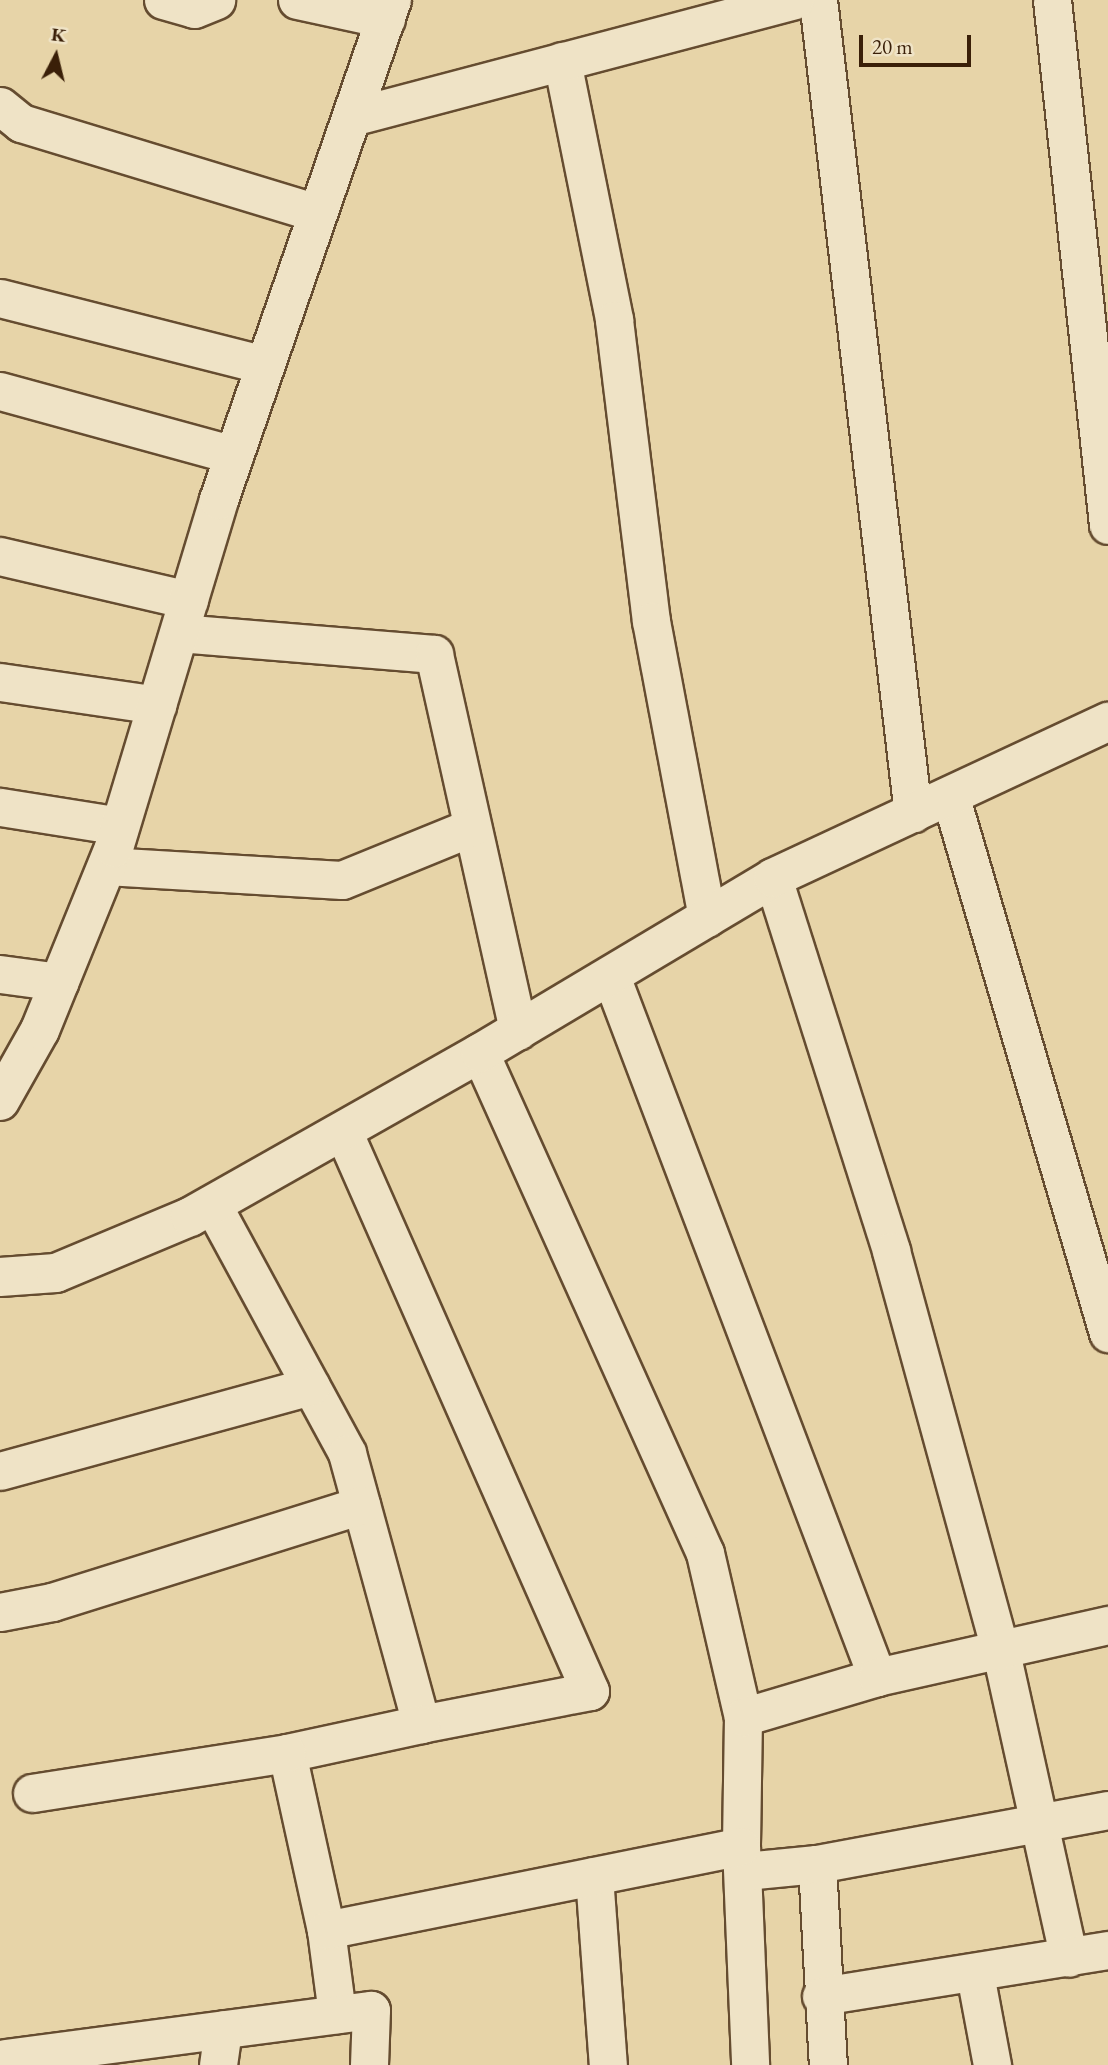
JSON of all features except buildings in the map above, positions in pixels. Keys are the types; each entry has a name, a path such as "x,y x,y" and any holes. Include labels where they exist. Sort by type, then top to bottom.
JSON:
{"main road":[{"path":"0,1101 40,1030 106,866 234,455 389,10"},
{"path":"0,1277 56,1273 212,1204 480,1054 773,878 1108,722"}],"street":[{"path":"163,0 194,9 216,0"},
{"path":"298,0 389,10"},
{"path":"352,117 795,0"},
{"path":"818,0 913,813"},
{"path":"1052,0 1108,525"},
{"path":"562,61 614,320 651,621 706,918"},
{"path":"0,106 21,123 318,213"},
{"path":"0,298 265,365"},
{"path":"0,391 234,455"},
{"path":"0,556 184,616 434,654 518,1031"},
{"path":"0,682 157,705"},
{"path":"950,795 1108,1333"},
{"path":"0,807 120,826"},
{"path":"106,866 342,880 472,827"},
{"path":"773,878 891,1251 1001,1651 1069,1958"},
{"path":"0,974 59,982"},
{"path":"611,976 877,1677"},
{"path":"480,1054 705,1553 743,1717 743,1858 750,2065"},
{"path":"32,1793 287,1752 590,1691 343,1131"},
{"path":"212,1204 347,1453 421,1724"},
{"path":"0,1471 311,1385"},
{"path":"0,1612 52,1602 361,1505"},
{"path":"743,1717 877,1677 1108,1625"},
{"path":"287,1752 326,1930 337,2014"},
{"path":"326,1930 594,1876 743,1858 817,1864 1108,1810"},
{"path":"817,1864 821,1996 828,2065"},
{"path":"594,1876 608,2065"},
{"path":"821,1996 975,1974 1108,1950"},
{"path":"975,1974 992,2065"},
{"path":"5,2060 371,2010 369,2065"},
{"path":"218,2065 223,2029"}]}
